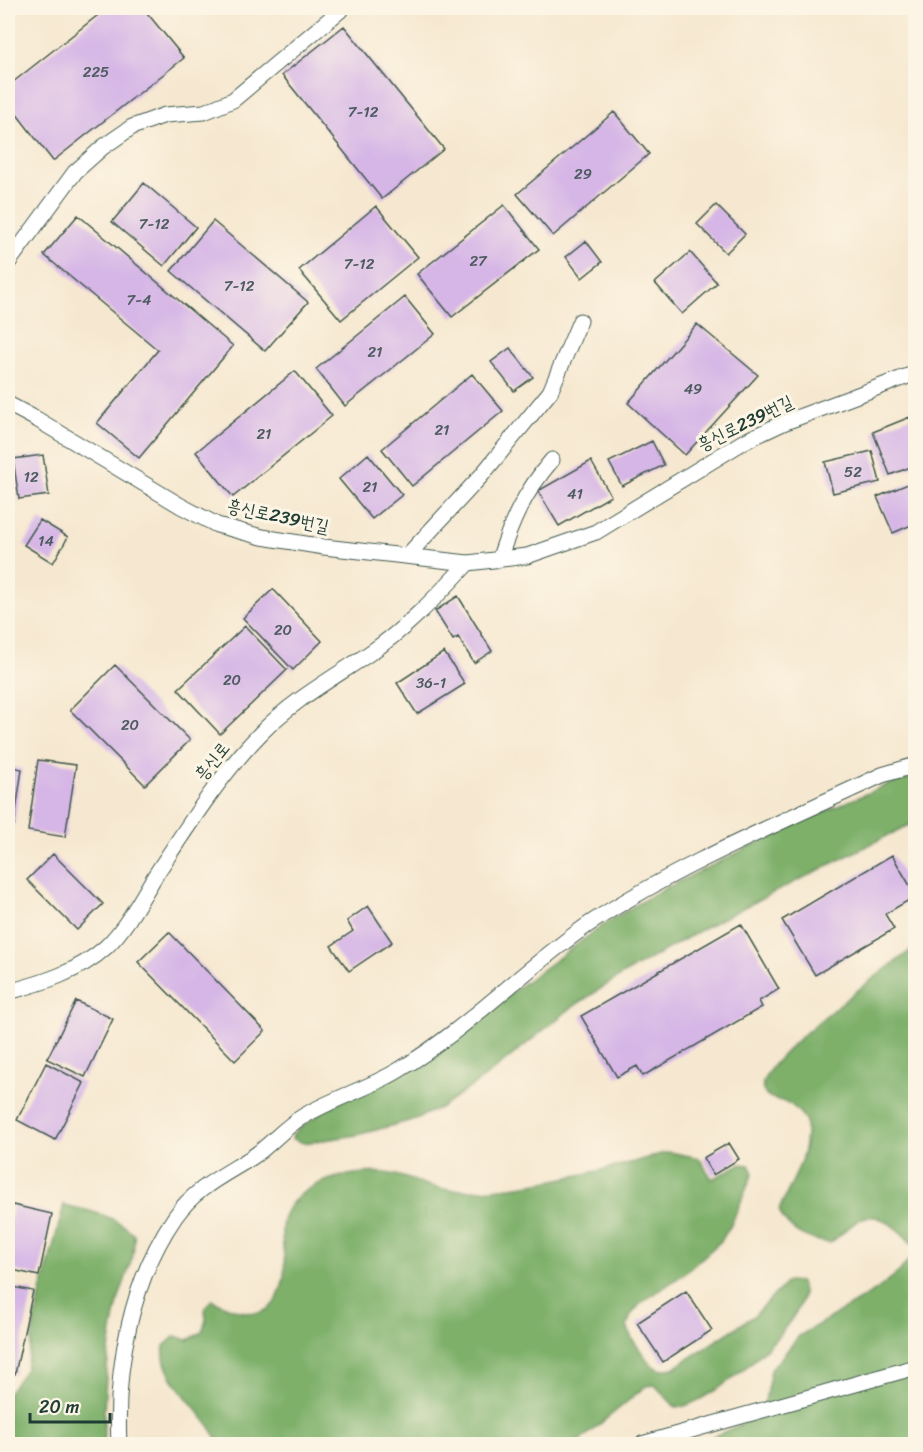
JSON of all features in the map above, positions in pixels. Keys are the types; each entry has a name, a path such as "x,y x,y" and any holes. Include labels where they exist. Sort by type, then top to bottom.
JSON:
{"lane":[{"path":"8,263 75,172 103,147 132,127 143,123 165,116 204,112 233,100 343,8"},
{"path":"407,556 481,476 550,392 580,321"},
{"name":"흥신로239번길","path":"8,404 217,525 262,537 468,564 527,556 596,532 743,442 783,423 915,373"},
{"path":"499,560 513,518 529,488 552,460"},
{"name":"흥신로","path":"8,992 45,982 82,964 106,946 198,810 230,766 261,732 297,701 369,654 412,619 468,564"},
{"path":"119,1444 123,1362 134,1303 155,1253 176,1216 199,1190 255,1155 300,1118 398,1071 466,1023 591,923 650,887 882,775 915,765"},
{"path":"642,1444 915,1367"}],"green space":[{"path":"915,777 915,822 715,922 620,976 571,1008 488,1075 442,1107 413,1120 357,1135 304,1143 292,1139 293,1134 315,1117 509,994 609,921 656,893 787,828 891,783"},
{"path":"915,947 915,1252 904,1235 877,1217 862,1218 830,1243 814,1240 787,1224 779,1210 802,1157 806,1121 790,1104 771,1098 765,1093 763,1089 766,1076 779,1058 801,1037"},
{"path":"670,1152 699,1158 712,1179 740,1164 749,1165 753,1173 731,1225 721,1241 684,1274 641,1303 631,1315 627,1326 632,1339 651,1365 660,1370 674,1368 754,1316 788,1281 800,1282 803,1292 797,1310 769,1346 730,1380 692,1403 676,1408 655,1385 646,1386 576,1444 219,1444 205,1420 169,1372 164,1359 164,1346 175,1336 188,1340 202,1332 206,1320 205,1308 212,1300 248,1313 258,1313 275,1302 284,1275 282,1234 285,1214 297,1198 320,1183 345,1176 383,1173 444,1189 492,1189 582,1174"},
{"path":"64,1205 110,1218 134,1234 133,1252 118,1302 108,1355 104,1444 8,1444 8,1393 26,1369 40,1296"},
{"path":"915,1252 915,1444 697,1444 753,1419 765,1401 771,1370 799,1336 875,1291 899,1272"}],"building":[{"path":"107,8 143,8 184,58 53,161 8,103 8,86"},
{"path":"344,26 444,149 382,199 282,75"},
{"path":"614,112 649,154 553,236 517,194"},
{"path":"144,183 196,227 164,266 112,222"},
{"path":"504,205 539,249 452,317 417,274"},
{"path":"716,205 745,234 726,253 697,224"},
{"path":"376,206 418,257 341,320 299,270"},
{"path":"78,215 233,346 139,458 97,423 158,350 44,255"},
{"path":"213,221 308,302 265,351 171,271"},
{"path":"586,241 602,262 582,278 566,257"},
{"path":"690,252 717,283 682,314 655,283"},
{"path":"405,297 435,334 345,406 316,369"},
{"path":"697,324 758,375 685,455 628,403"},
{"path":"510,348 533,377 514,391 491,362"},
{"path":"295,371 332,416 233,497 196,452"},
{"path":"472,374 503,411 412,486 382,449"},
{"path":"910,417 916,430 916,465 890,475 873,432"},
{"path":"652,441 664,465 622,486 609,462"},
{"path":"872,451 880,482 833,493 825,462"},
{"path":"368,454 402,495 372,519 339,479"},
{"path":"43,455 49,495 19,499 13,459"},
{"path":"591,461 611,496 559,526 538,491"},
{"path":"915,481 916,523 893,533 877,497"},
{"path":"40,520 68,537 53,563 24,545"},
{"path":"273,589 322,641 293,670 243,618"},
{"path":"458,596 492,651 474,663 458,637 453,640 435,611"},
{"path":"245,626 287,670 220,734 178,689"},
{"path":"444,652 465,684 417,714 397,683"},
{"path":"115,665 190,740 145,785 70,710"},
{"path":"38,760 76,765 65,837 28,831"},
{"path":"8,766 22,769 14,825 8,829"},
{"path":"53,854 103,904 77,930 27,880"},
{"path":"892,855 916,896 885,914 894,929 815,975 782,920"},
{"path":"368,906 392,942 349,971 331,946 353,931 347,921"},
{"path":"741,924 779,989 759,1001 762,1007 643,1076 637,1066 617,1077 581,1016"},
{"path":"169,932 265,1031 235,1061 138,962"},
{"path":"76,1001 113,1019 85,1077 47,1059"},
{"path":"46,1063 84,1083 55,1140 17,1120"},
{"path":"729,1143 739,1159 713,1175 703,1158"},
{"path":"13,1205 52,1214 39,1276 8,1269 8,1229"},
{"path":"8,1286 33,1291 15,1374 8,1372"},
{"path":"686,1291 712,1330 663,1362 637,1323"}]}
